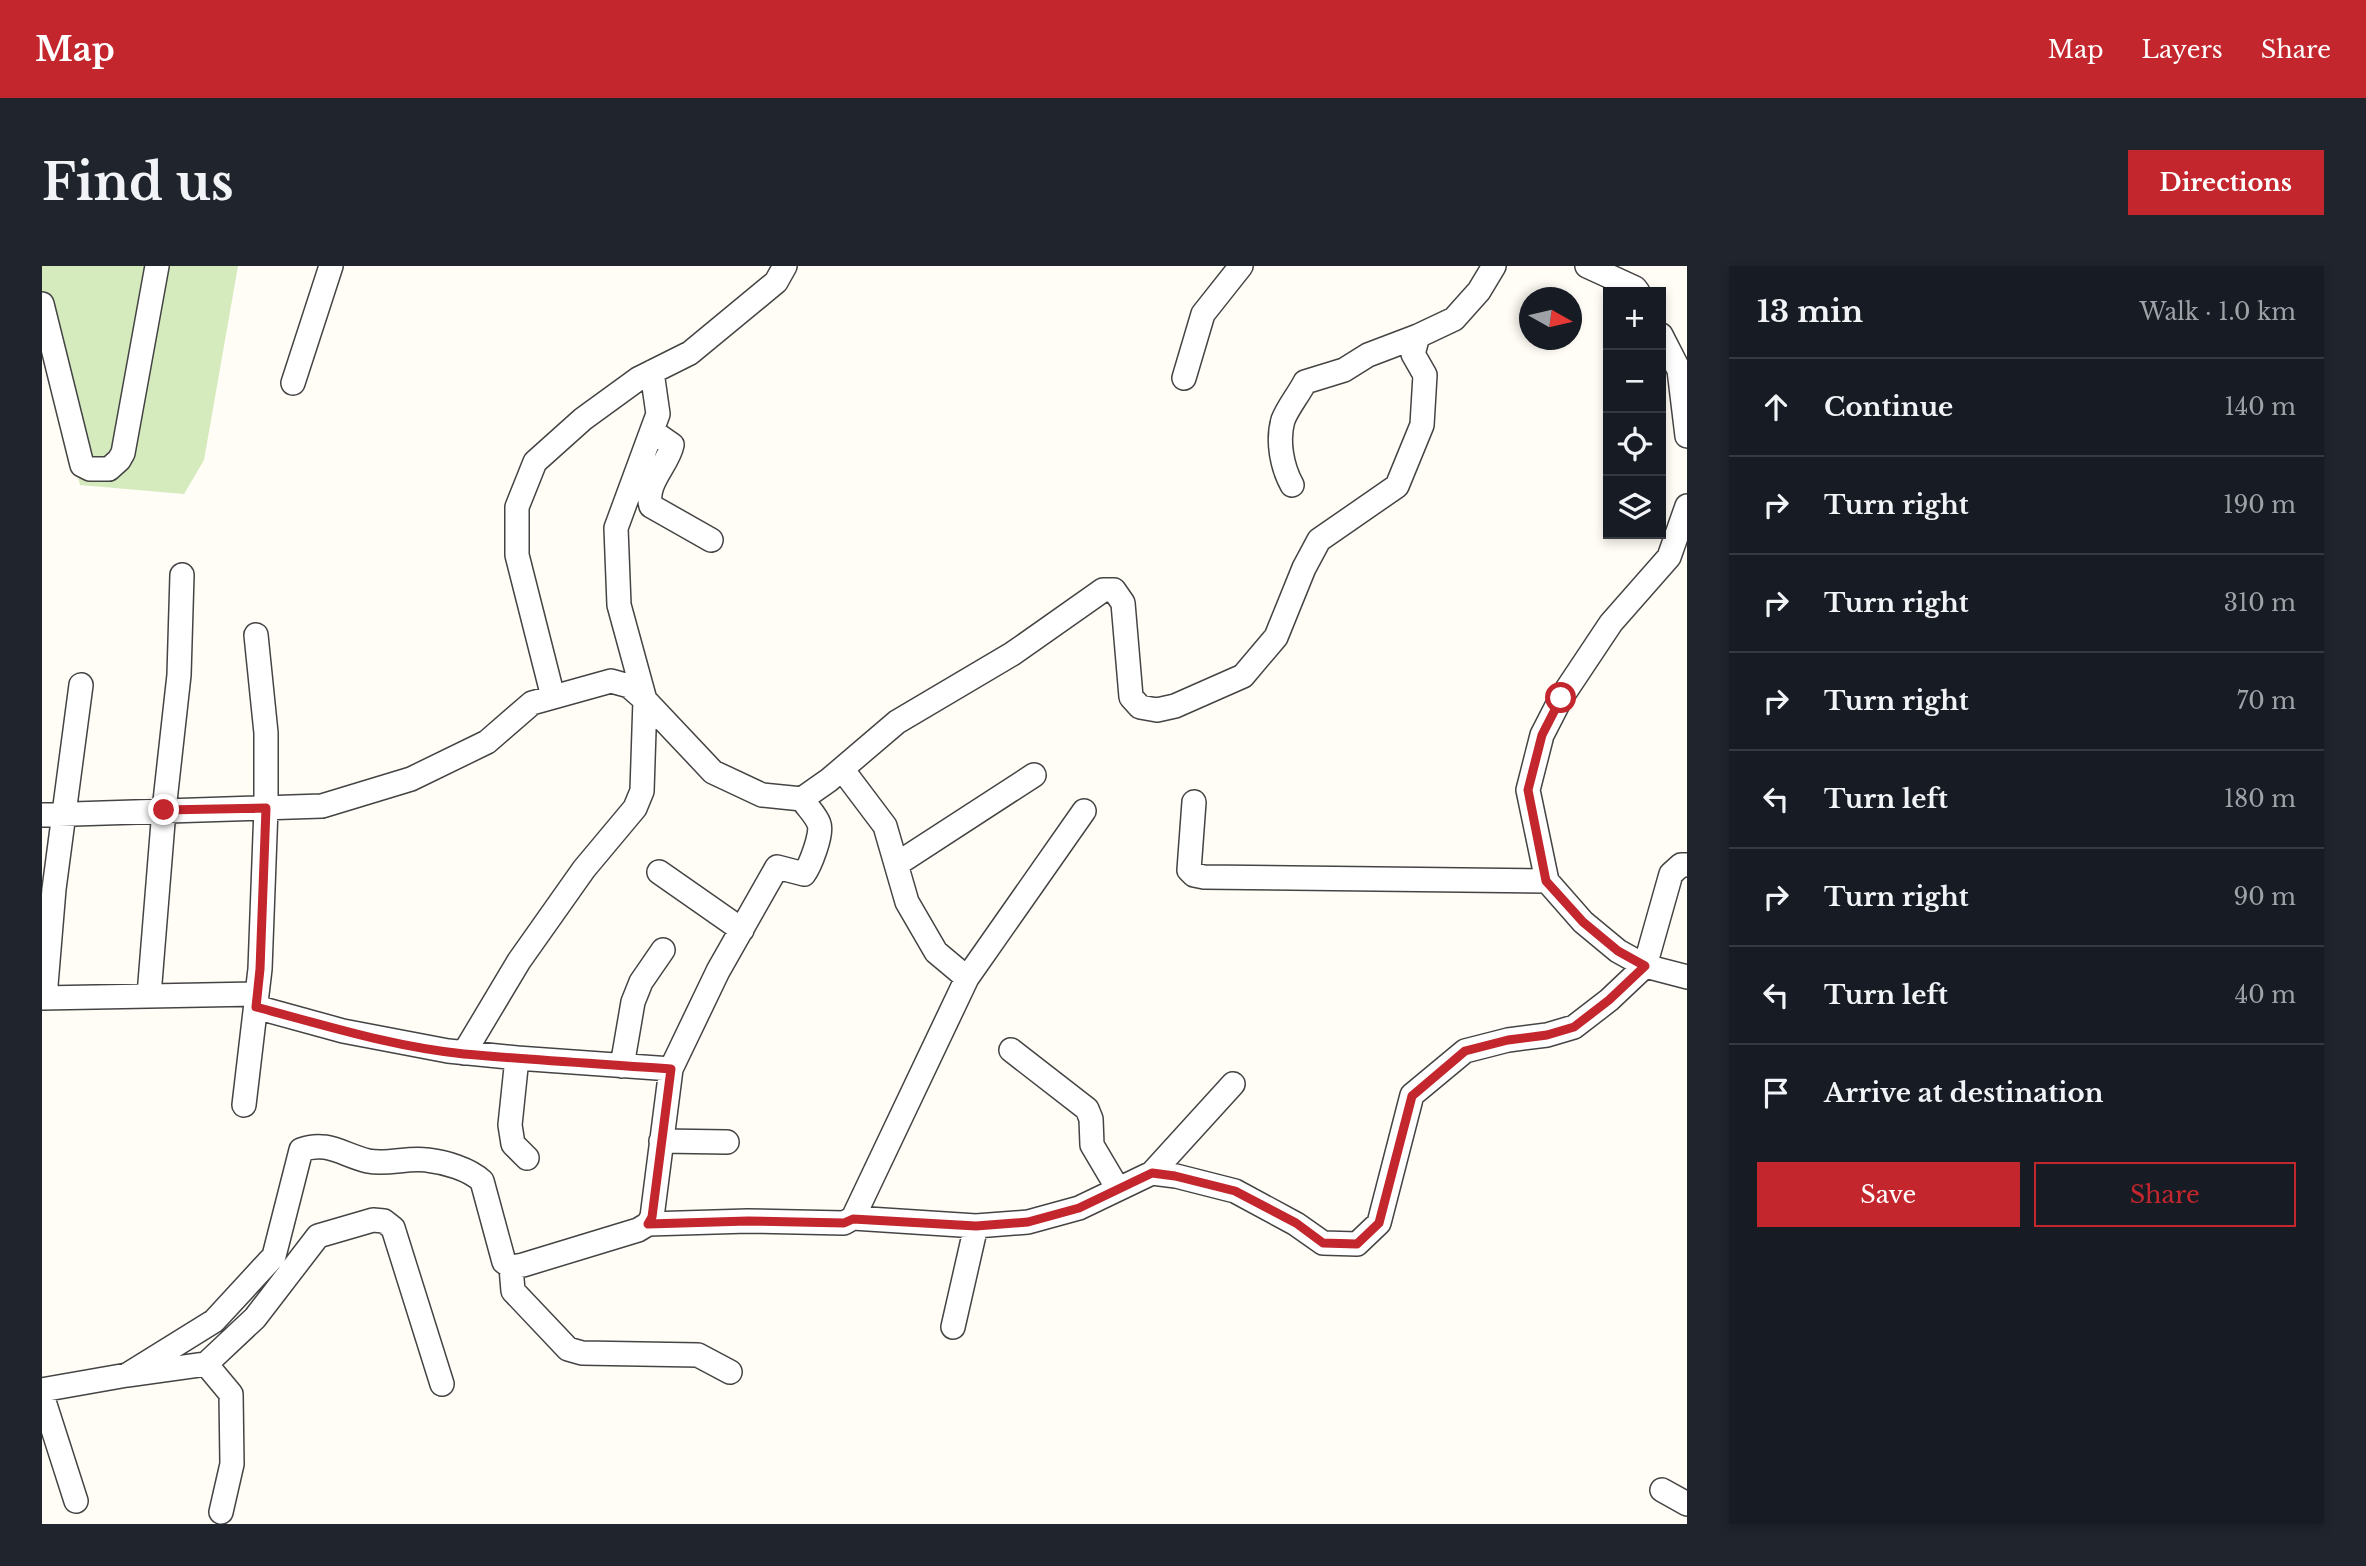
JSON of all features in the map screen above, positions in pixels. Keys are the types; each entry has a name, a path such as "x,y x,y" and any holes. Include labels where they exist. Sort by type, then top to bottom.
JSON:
{"street":[{"path":"42,304 82,465 90,470 109,469 123,453 157,266"},
{"path":"293,383 331,266"},
{"path":"553,697 517,555 517,507 535,462 583,419 638,379 690,353 776,282 785,266"},
{"path":"1184,378 1203,314 1241,266"},
{"path":"1292,485 1284,471 1281,450 1283,421 1306,382 1344,370 1368,355 1454,320 1479,291 1494,266"},
{"path":"1587,266 1633,287"},
{"path":"42,816 321,806 411,779 487,742 532,703 611,681 629,686 645,700 713,772 762,795 802,799 897,722 1012,654 1103,590 1114,590 1123,603 1130,697 1140,708 1157,710 1175,706 1243,676 1276,637 1304,568 1319,540 1397,486 1422,425 1425,375 1413,354 1419,336"},
{"path":"1666,345 1679,370 1687,436"},
{"path":"464,1054 519,961 584,869 635,808 642,791 645,700 619,604 616,528 658,414 652,372"},
{"path":"652,431 672,445 650,489 651,506 710,540"},
{"path":"1686,510 1669,557 1611,623 1561,698 1542,735 1528,790 1546,881 1583,922 1618,951 1645,966 1687,977"},
{"path":"149,995 164,810 179,675 182,575"},
{"path":"244,1105 257,1000 266,808 266,733 256,635"},
{"path":"81,685 54,889 44,998 149,995 257,1000 343,1031 464,1054 671,1069"},
{"path":"842,769 885,825 907,902 936,952 967,978"},
{"path":"897,864 1034,775"},
{"path":"648,1224 652,1217 671,1069 718,971 777,867 804,874 808,868 820,832 820,824 802,799"},
{"path":"1194,802 1189,870 1194,875 1546,881"},
{"path":"853,1219 967,978 1084,811"},
{"path":"1152,1173 1235,1191 1296,1223 1323,1243 1357,1244 1379,1223 1412,1096 1465,1051 1574,1027 1609,1000 1645,966 1671,874 1681,865 1687,865"},
{"path":"659,872 743,930"},
{"path":"622,1066 632,1002 641,982 663,950"},
{"path":"1011,1050 1087,1109 1091,1119 1092,1146 1118,1189"},
{"path":"517,1058 510,1125 513,1144 527,1158"},
{"path":"127,1375 214,1321 274,1256 301,1150 314,1145 370,1161 426,1159 473,1173 482,1181 504,1262 511,1267 625,1234 648,1224 748,1221 844,1223 853,1219 976,1226 1028,1222 1079,1208 1152,1173 1233,1084"},
{"path":"662,1141 727,1142"},
{"path":"76,1501 42,1393 127,1375 206,1364 255,1318 318,1236 373,1220 384,1221 393,1228 442,1384"},
{"path":"953,1327 976,1226"},
{"path":"511,1267 513,1291 568,1349 582,1353 698,1355 730,1372"},
{"path":"206,1364 231,1394 232,1464 221,1512"},
{"path":"1662,1490 1687,1504"}],"green space":[{"path":"42,266 238,266 204,460 184,494 80,485 50,356 42,339"}],"route":[{"path":"164,810 266,808 256,1007 343,1031 464,1054 671,1069 652,1217 648,1224 748,1221 844,1223 853,1219 976,1226 1028,1222 1079,1208 1152,1173 1235,1191 1296,1223 1323,1243 1357,1244 1379,1223 1412,1096 1465,1051 1574,1027 1609,1000 1645,966 1618,951 1583,922 1546,881 1528,790 1542,735 1561,698"}]}
